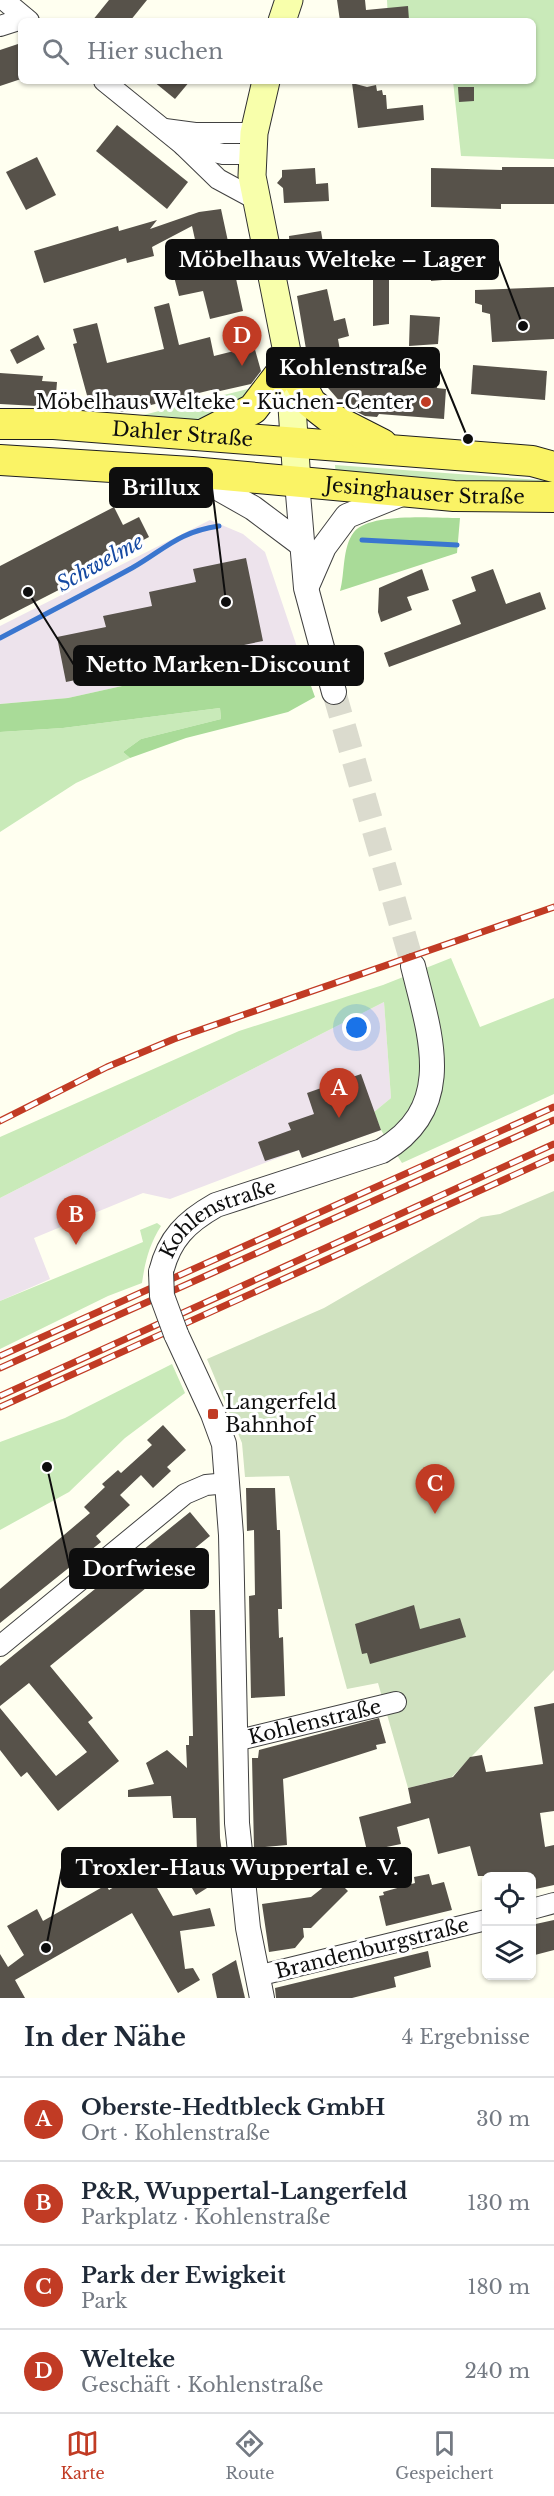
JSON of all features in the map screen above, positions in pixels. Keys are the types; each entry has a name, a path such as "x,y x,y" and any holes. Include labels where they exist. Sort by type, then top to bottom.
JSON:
{"main road":[{"path":"283,18 289,0"},
{"path":"265,84 253,144 255,199 289,362 297,482"},
{"path":"202,435 253,409 289,362"},
{"path":"289,362 311,403 329,417 367,434 391,450"},
{"name":"Dahler Straße","path":"0,424 54,424 294,442"},
{"name":"Jesinghauser Straße","path":"294,442 532,461 554,467"},
{"name":"Dahler Straße","path":"0,460 191,472 297,482"},
{"name":"Jesinghauser Straße","path":"297,482 454,496 554,497"}],"street":[{"path":"4,0 26,18"},
{"path":"0,26 18,21"},
{"path":"108,84 183,145 218,179 255,199"},
{"path":"162,128 253,144"},
{"path":"183,145 223,154 253,144"},
{"path":"191,472 253,508 301,544"},
{"path":"297,482 306,588 334,692"},
{"path":"306,588 324,547 347,516 406,492"},
{"name":"Kohlenstraße","path":"259,1987 247,1917 237,1831 228,1483 224,1444 162,1296 161,1272 170,1245 186,1224 198,1215 216,1205 382,1151 394,1144 413,1125 428,1100 433,1064 428,1027 413,966"},
{"path":"0,1646 185,1494 206,1485 228,1483"},
{"name":"Kohlenstraße","path":"236,1741 396,1702"},
{"path":"536,1908 554,1903"},
{"name":"Brandenburgstraße","path":"259,1987 482,1921"}],"shaded area":[{"path":"210,520 243,534 265,552 297,647 68,698 0,704 0,626"},
{"path":"384,1002 391,1098 374,1112 381,1130 302,1158 299,1150 170,1199 143,1193 34,1238 50,1279 0,1301 0,1198"}],"green space":[{"path":"387,0 554,0 554,159 461,156 453,84 536,84 536,18 388,18"},
{"path":"260,386 262,390 205,418 187,420 135,417"},
{"path":"335,465 554,481 554,488 336,477"},
{"path":"460,518 457,553 340,591 347,545 354,532 362,526 388,519"},
{"path":"297,647 315,697 288,712 186,738 130,758 123,752 141,739 221,719 220,708 63,728 0,732 0,704 68,698"},
{"path":"220,708 221,719 141,739 123,752 130,758 76,783 0,832 0,732 63,728"},
{"path":"451,958 480,1027 554,998 554,1094 402,1163 381,1130 374,1112 391,1098 384,1002 0,1198 0,1137 239,1031 383,985"},
{"path":"554,1191 554,1670 452,1777 408,1788 378,1683 347,1689 289,1476 245,1477 242,1443 207,1359 324,1308 481,1217 500,1214"},
{"path":"157,1223 161,1226 148,1254 142,1283 108,1296 0,1349 0,1301 143,1242 140,1230"},
{"path":"172,1364 185,1393 125,1438 69,1492 0,1530 0,1442 65,1418"}],"building":[{"path":"109,0 147,0 132,18 94,18"},
{"path":"337,0 365,0 366,10 408,6 409,18 340,18"},
{"path":"18,44 18,80 0,86 0,50"},
{"path":"157,84 188,84 175,99"},
{"path":"352,84 367,87 376,85 377,91 382,90 383,95 386,95 387,109 423,105 424,120 358,128"},
{"path":"458,87 474,87 474,101 459,102"},
{"path":"117,125 188,182 167,209 96,151"},
{"path":"37,157 56,195 26,210 6,172"},
{"path":"502,167 554,167 554,204 501,204 501,209 431,207 431,168 502,170"},
{"path":"315,168 316,184 328,183 329,201 284,203 283,188 277,183 282,177 282,170"},
{"path":"221,209 243,311 210,319 203,291 179,296 172,269 200,262 192,226 152,247 154,256 127,263 126,258 44,283 34,251 118,226 119,231 157,220 150,229 199,212"},
{"path":"321,231 325,255 295,261 290,254 289,236"},
{"path":"452,256 454,279 431,281 430,258"},
{"path":"389,274 389,324 373,326 373,276"},
{"path":"554,287 554,339 492,342 490,314 482,312 482,305 475,303 475,290"},
{"path":"327,289 334,321 345,318 349,336 338,339 343,368 357,369 363,377 395,379 396,362 408,363 408,359 438,362 437,388 446,389 444,419 379,414 377,417 365,416 343,405 314,372 308,361 297,296"},
{"path":"169,303 179,345 210,337 214,356 254,346 261,371 251,384 220,391 211,390 123,412 91,410 73,344 77,343 73,329 97,323 107,363 164,349 154,307"},
{"path":"410,315 440,317 438,344 409,346"},
{"path":"38,335 45,349 17,364 10,350"},
{"path":"473,365 547,371 545,400 471,394"},
{"path":"0,373 43,376 42,381 57,382 55,407 0,404"},
{"path":"114,507 123,525 139,517 149,537 132,546 135,551 0,620 0,566"},
{"path":"246,558 263,641 66,682 57,637 106,627 103,616 152,606 149,592 196,582 193,569"},
{"path":"422,569 429,590 407,597 412,610 381,622 378,612 379,588"},
{"path":"493,569 506,604 540,592 546,609 389,667 384,653 461,624 452,600 476,591 471,577"},
{"path":"361,1074 381,1130 302,1158 299,1150 265,1161 258,1142 291,1130 288,1123 314,1114 307,1093"},
{"path":"163,1425 186,1450 167,1467 171,1471 153,1488 141,1475 120,1495 130,1505 96,1536 101,1542 0,1623 0,1589 90,1513 84,1507 105,1487 102,1484 118,1470 121,1473 152,1445 147,1440"},
{"path":"246,1488 275,1488 277,1530 280,1530 282,1609 278,1609 279,1638 283,1637 285,1696 251,1698 249,1596 255,1595 254,1530 247,1531"},
{"path":"190,1512 210,1536 50,1666 93,1718 88,1722 119,1761 58,1811 27,1772 21,1777 0,1750 0,1708 56,1776 87,1752 29,1683 0,1706 0,1666"},
{"path":"414,1605 420,1629 460,1618 466,1637 370,1664 367,1653 362,1654 355,1624"},
{"path":"190,1610 215,1610 220,1838 225,1873 213,1880 215,1883 196,1895 178,1864 197,1853 196,1818 173,1818 171,1796 128,1797 128,1790 154,1784 146,1763 167,1750 187,1768 186,1745 189,1745 189,1736 193,1736"},
{"path":"554,1703 554,1811 540,1813 545,1847 554,1845 554,1885 536,1889 536,1872 482,1872 482,1876 478,1876 470,1846 438,1854 429,1818 397,1827 401,1844 367,1851 359,1817 411,1803 408,1788 453,1777 470,1757 482,1755 486,1772 543,1764 534,1707"},
{"path":"379,1718 386,1743 376,1745 377,1749 283,1779 287,1845 254,1848 252,1758 258,1758 259,1750"},
{"path":"143,1870 149,1881 152,1879 173,1916 210,1908 215,1926 180,1931 185,1969 193,1968 200,1980 178,1993 132,1913 15,1980 25,1998 0,1998 0,1954 8,1967 24,1955 7,1926 37,1909 43,1921 106,1885 109,1890"},
{"path":"429,1874 432,1885 444,1882 452,1910 386,1926 379,1896 384,1895 383,1892 415,1883 414,1877"},
{"path":"335,1878 348,1891 311,1928 303,1928 304,1937 295,1948 269,1952 262,1904 311,1897"},
{"path":"554,1920 554,1950 536,1955 536,1924"},
{"path":"428,1951 431,1967 394,1977 396,1987 352,1998 276,1998 275,1988"},
{"path":"236,1960 245,1998 217,1998 212,1974"}],"waterway":[{"name":"Schwelme","path":"0,638 132,568 172,542 193,532 219,526"},
{"name":"Schwelme","path":"362,540 457,545"}],"tunnel":[{"path":"334,692 413,966"}],"railway":[{"path":"0,1121 107,1067 174,1039 554,907"},
{"path":"0,1356 554,1107"},
{"path":"0,1368 554,1120"},
{"path":"0,1396 554,1144"},
{"path":"0,1407 554,1157"}],"place":[{"name":"Möbelhaus Welteke – Lager","path":"523,326"},
{"name":"Welteke","path":"242,366"},
{"name":"Möbelhaus Welteke - Küchen-Center","path":"426,402"},
{"name":"Kohlenstraße","path":"468,439"},
{"name":"Netto Marken-Discount","path":"28,592"},
{"name":"Brillux","path":"226,602"},
{"name":"Oberste-Hedtbleck GmbH","path":"339,1118"},
{"name":"P&R, Wuppertal-Langerfeld","path":"76,1245"},
{"name":"Langerfeld Bahnhof","path":"213,1414"},
{"name":"Dorfwiese","path":"47,1467"},
{"name":"Park der Ewigkeit","path":"435,1514"},
{"name":"Troxler-Haus Wuppertal e. V.","path":"46,1948"}]}
